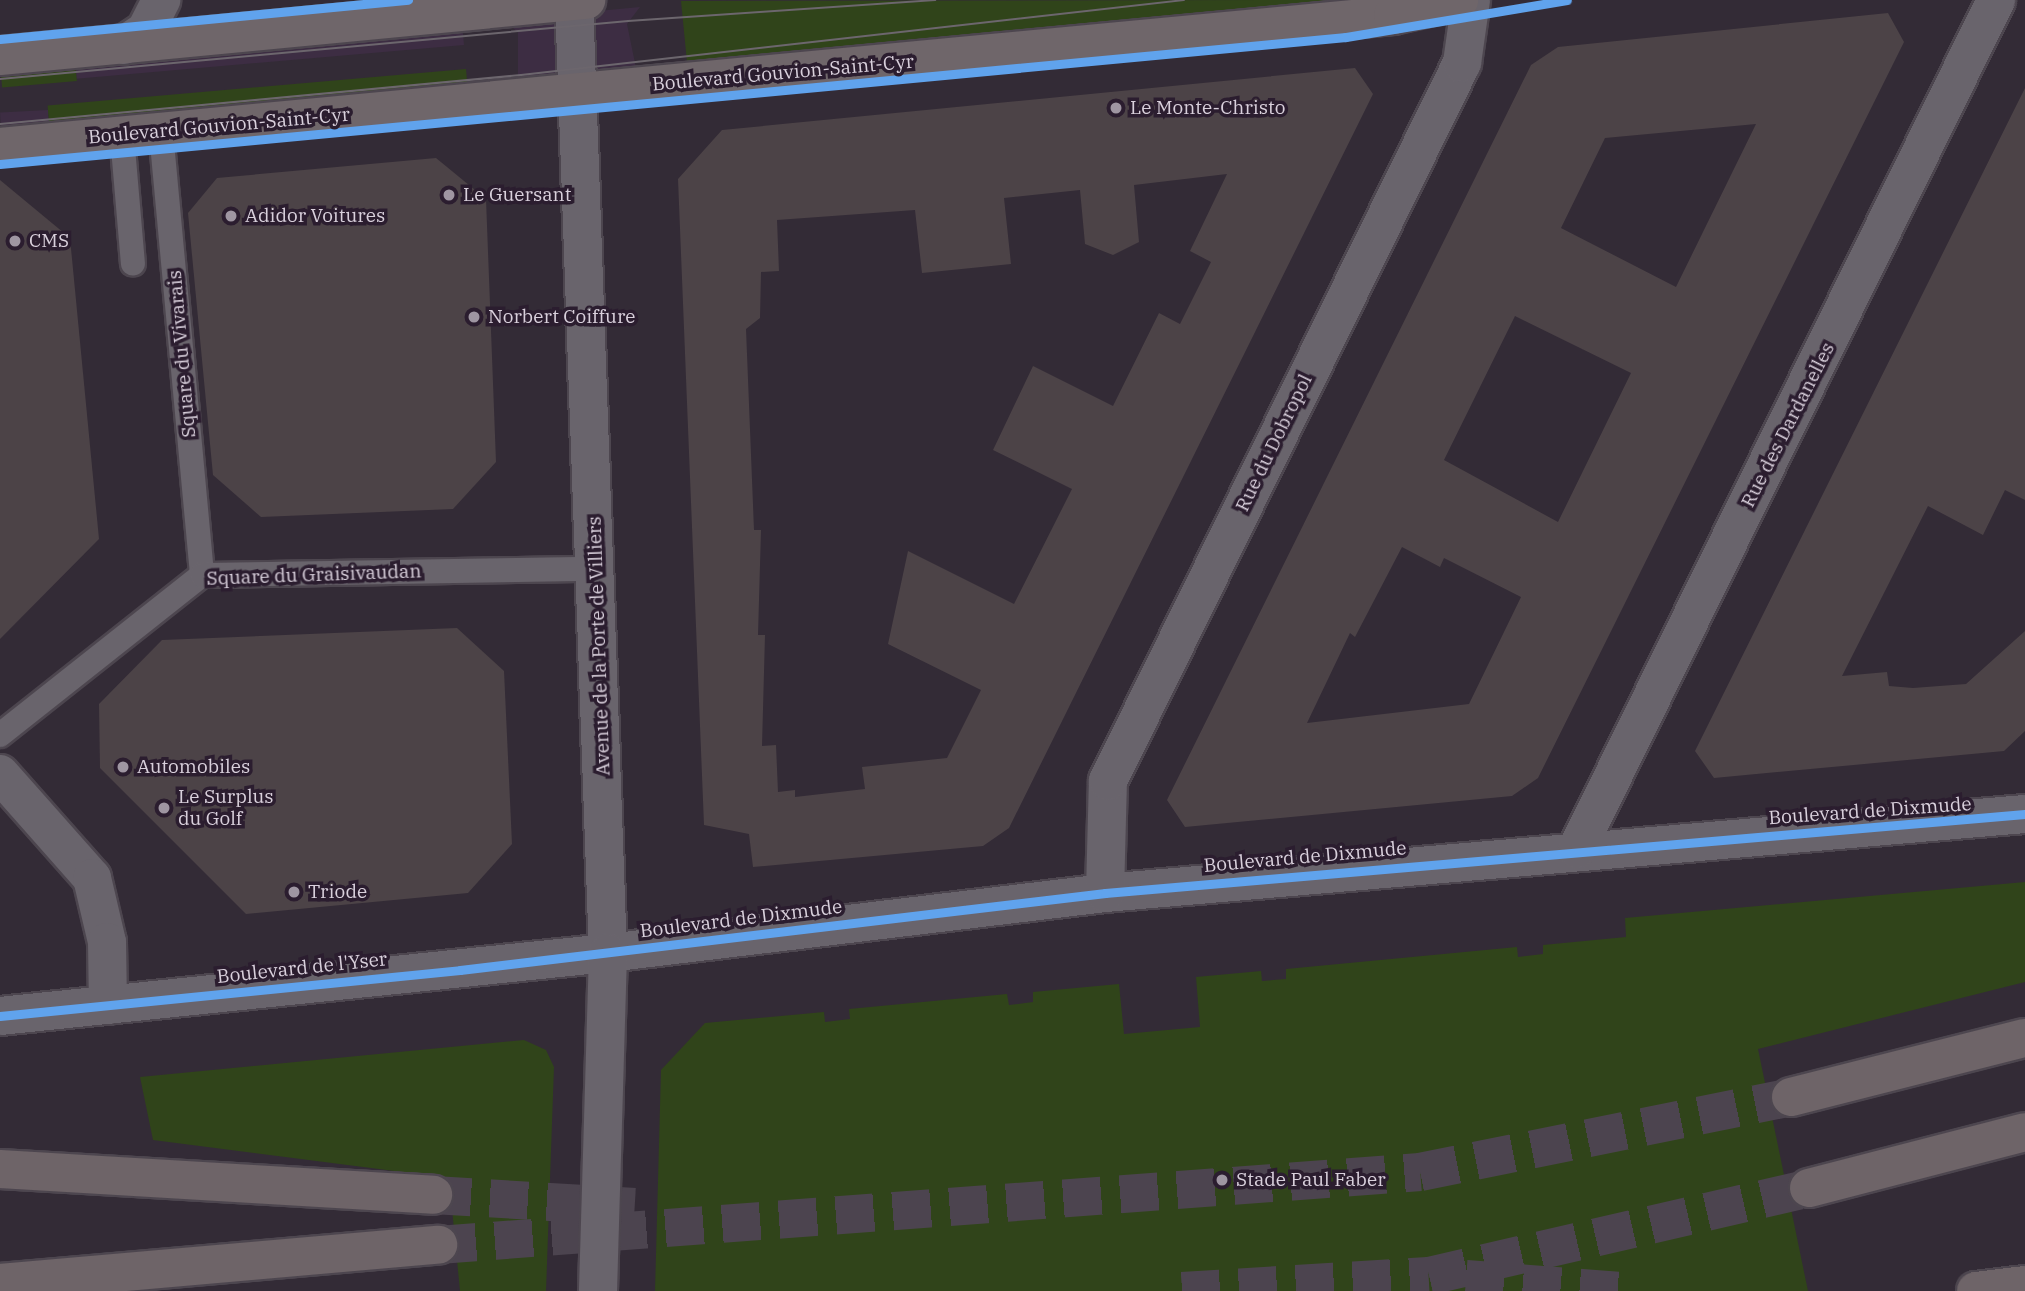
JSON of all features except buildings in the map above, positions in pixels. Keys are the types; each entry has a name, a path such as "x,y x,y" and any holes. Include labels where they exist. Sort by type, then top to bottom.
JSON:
{"highway":[{"path":"1791,1097 2025,1038"},
{"path":"1809,1188 1926,1162 2025,1132"},
{"path":"1926,1162 2025,1161"},
{"path":"0,1169 433,1195"},
{"path":"0,1283 438,1245"},
{"path":"1976,1291 2025,1285"}],"main road":[{"path":"0,56 578,0"},
{"name":"Boulevard Gouvion-Saint-Cyr","path":"0,147 1393,15 1459,0"}],"street":[{"path":"124,45 146,30 162,0"},
{"name":"Avenue de la Porte de Villiers","path":"578,0 577,93 598,569 608,953 598,1291"},
{"name":"Rue du Dobropol","path":"1105,893 1108,780 1462,63 1471,0"},
{"name":"Rue des Dardanelles","path":"1577,849 1996,0"},
{"path":"0,774 92,878 107,942 108,1005"},
{"name":"Boulevard de Dixmude","path":"608,953 1105,893 1577,849 2016,817"},
{"name":"Boulevard de l'Yser","path":"0,1016 608,953"}],"lane":[{"name":"Square du Vivarais","path":"162,132 202,575"},
{"path":"122,136 133,264"},
{"name":"Square du Graisivaudan","path":"0,735 26,709 202,575 598,569"}],"shaded area":[{"path":"640,7 627,24 636,68 518,80 518,32 503,20"},
{"path":"462,22 464,45 76,79 74,56"},
{"path":"48,110 49,132 1,134 0,113"}],"green space":[{"path":"1327,0 1328,10 688,72 681,1"},
{"path":"75,60 77,81 2,87 0,67"},
{"path":"466,69 468,92 50,129 48,106"},
{"name":"Stade Paul Faber","path":"2025,882 2025,982 1758,1049 1808,1291 655,1291 661,1070 705,1023 824,1012 825,1022 850,1019 849,1009 1007,994 1009,1005 1033,1002 1033,992 1119,984 1124,1034 1200,1027 1196,977 1261,971 1262,981 1286,979 1286,969 1517,947 1518,957 1543,954 1543,945 1626,937 1625,918"},
{"path":"524,1040 546,1050 554,1067 546,1291 460,1291 449,1178 153,1140 140,1077"}],"tunnel":[{"path":"438,1245 1420,1172 1791,1097"},
{"path":"1182,1291 1429,1276 1809,1188"},
{"path":"433,1195 635,1207"},
{"path":"1466,1279 1621,1291"}],"tram line":[{"path":"0,79 628,21 935,0"},
{"path":"0,124 521,75 1184,0"}],"cycle path":[{"path":"0,39 408,0"},
{"path":"0,164 1346,37 1567,0"},
{"path":"0,1016 460,970 1105,893 2025,814"}],"place":[{"name":"Le Monte-Christo","path":"1116,108"},
{"name":"Le Guersant","path":"449,195"},
{"name":"Adidor Voitures","path":"231,216"},
{"name":"CMS","path":"15,241"},
{"name":"Norbert Coiffure","path":"474,317"},
{"name":"Automobiles","path":"123,767"},
{"name":"Le Surplus du Golf","path":"164,808"},
{"name":"Triode","path":"294,892"},
{"name":"Stade Paul Faber","path":"1222,1180"}]}
